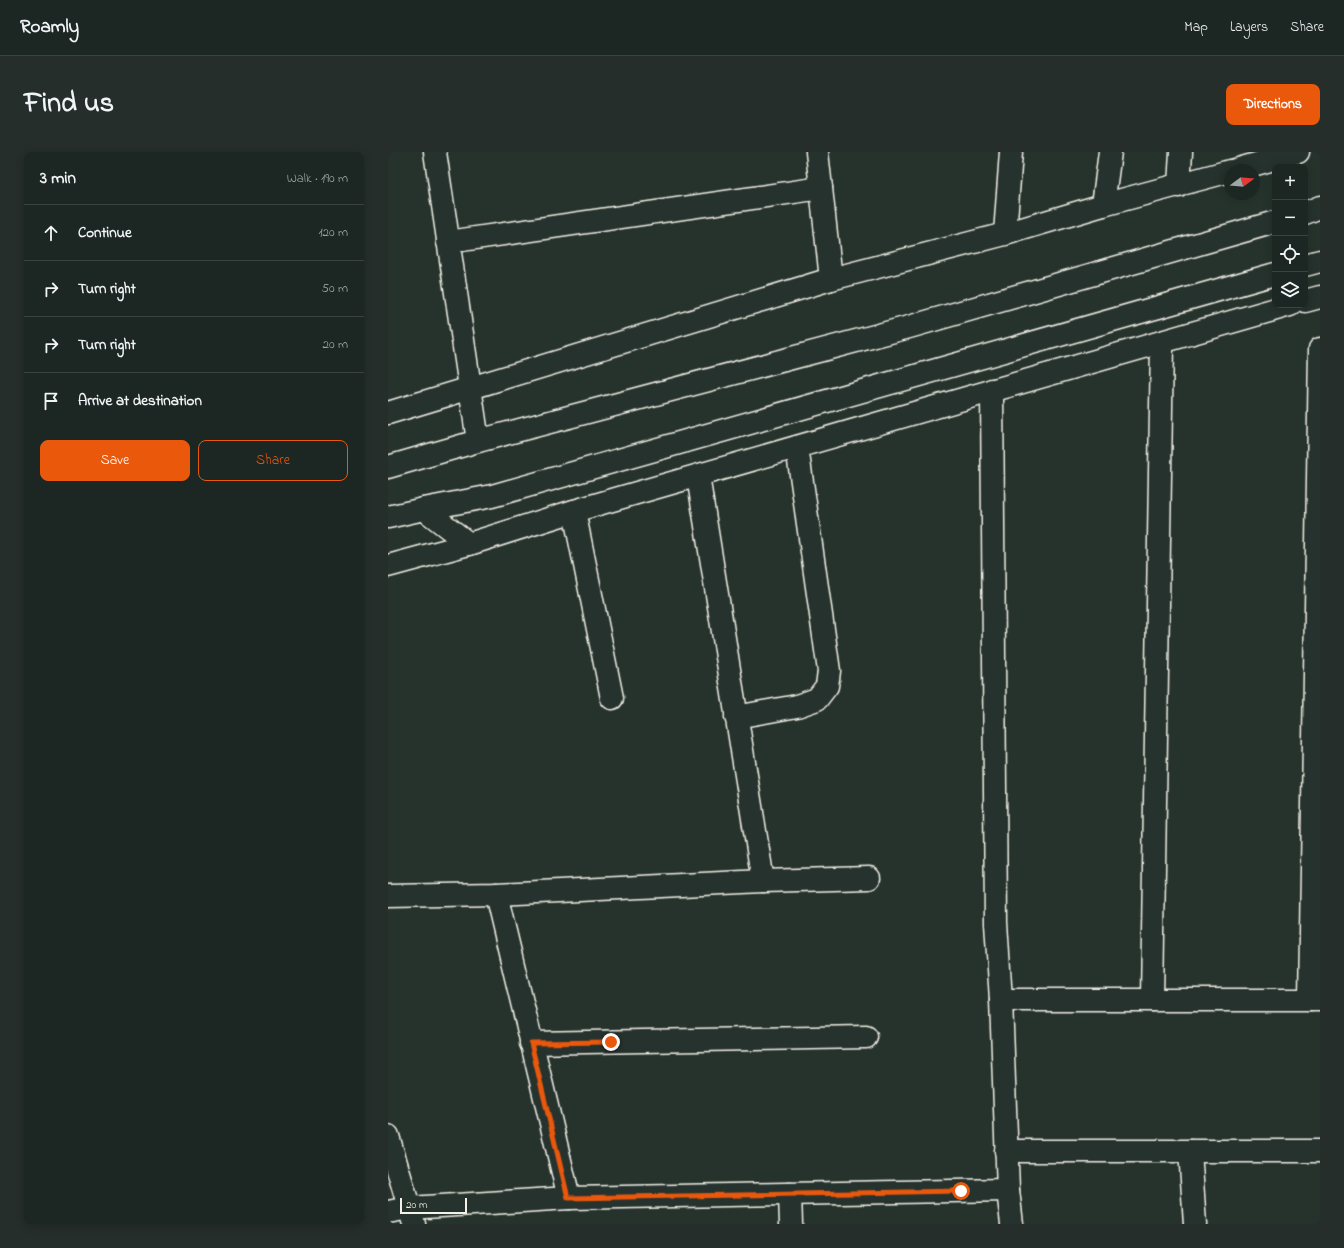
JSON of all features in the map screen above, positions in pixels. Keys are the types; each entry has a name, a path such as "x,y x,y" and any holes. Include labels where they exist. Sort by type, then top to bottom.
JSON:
{"main road":[{"path":"435,152 478,441"},
{"path":"817,152 831,278"},
{"path":"1005,234 1010,152"},
{"path":"1103,205 1110,152"},
{"path":"1179,186 1181,152"},
{"path":"1256,164 1298,152"},
{"path":"388,413 831,278 1005,234 1103,205 1179,186 1224,173"},
{"path":"448,242 821,188"},
{"path":"1308,212 1320,207"},
{"path":"393,462 478,441 908,327 1272,223"},
{"path":"1308,264 1320,261"},
{"path":"388,517 492,496 1272,275"},
{"path":"1308,300 1320,296"},
{"path":"388,566 470,544 574,511 1280,308"},
{"path":"1152,1000 1162,342"},
{"path":"1002,1000 1315,1000 1320,349"},
{"path":"992,390 996,923 1002,1000 1008,1190 1012,1224"},
{"path":"736,718 796,706 817,699 827,686 829,671 797,447"},
{"path":"698,476 763,881"},
{"path":"424,509 470,544"},
{"path":"574,511 612,698"},
{"path":"388,896 496,894 763,881 869,878"},
{"path":"496,894 568,1198"},
{"path":"531,1043 866,1037"},
{"path":"388,1136 404,1215 568,1198 1008,1190"},
{"path":"1006,1151 1320,1151"},
{"path":"1190,1151 1195,1224"},
{"path":"790,1194 791,1224"}],"route":[{"path":"611,1042 531,1043 568,1198 961,1191"}]}
